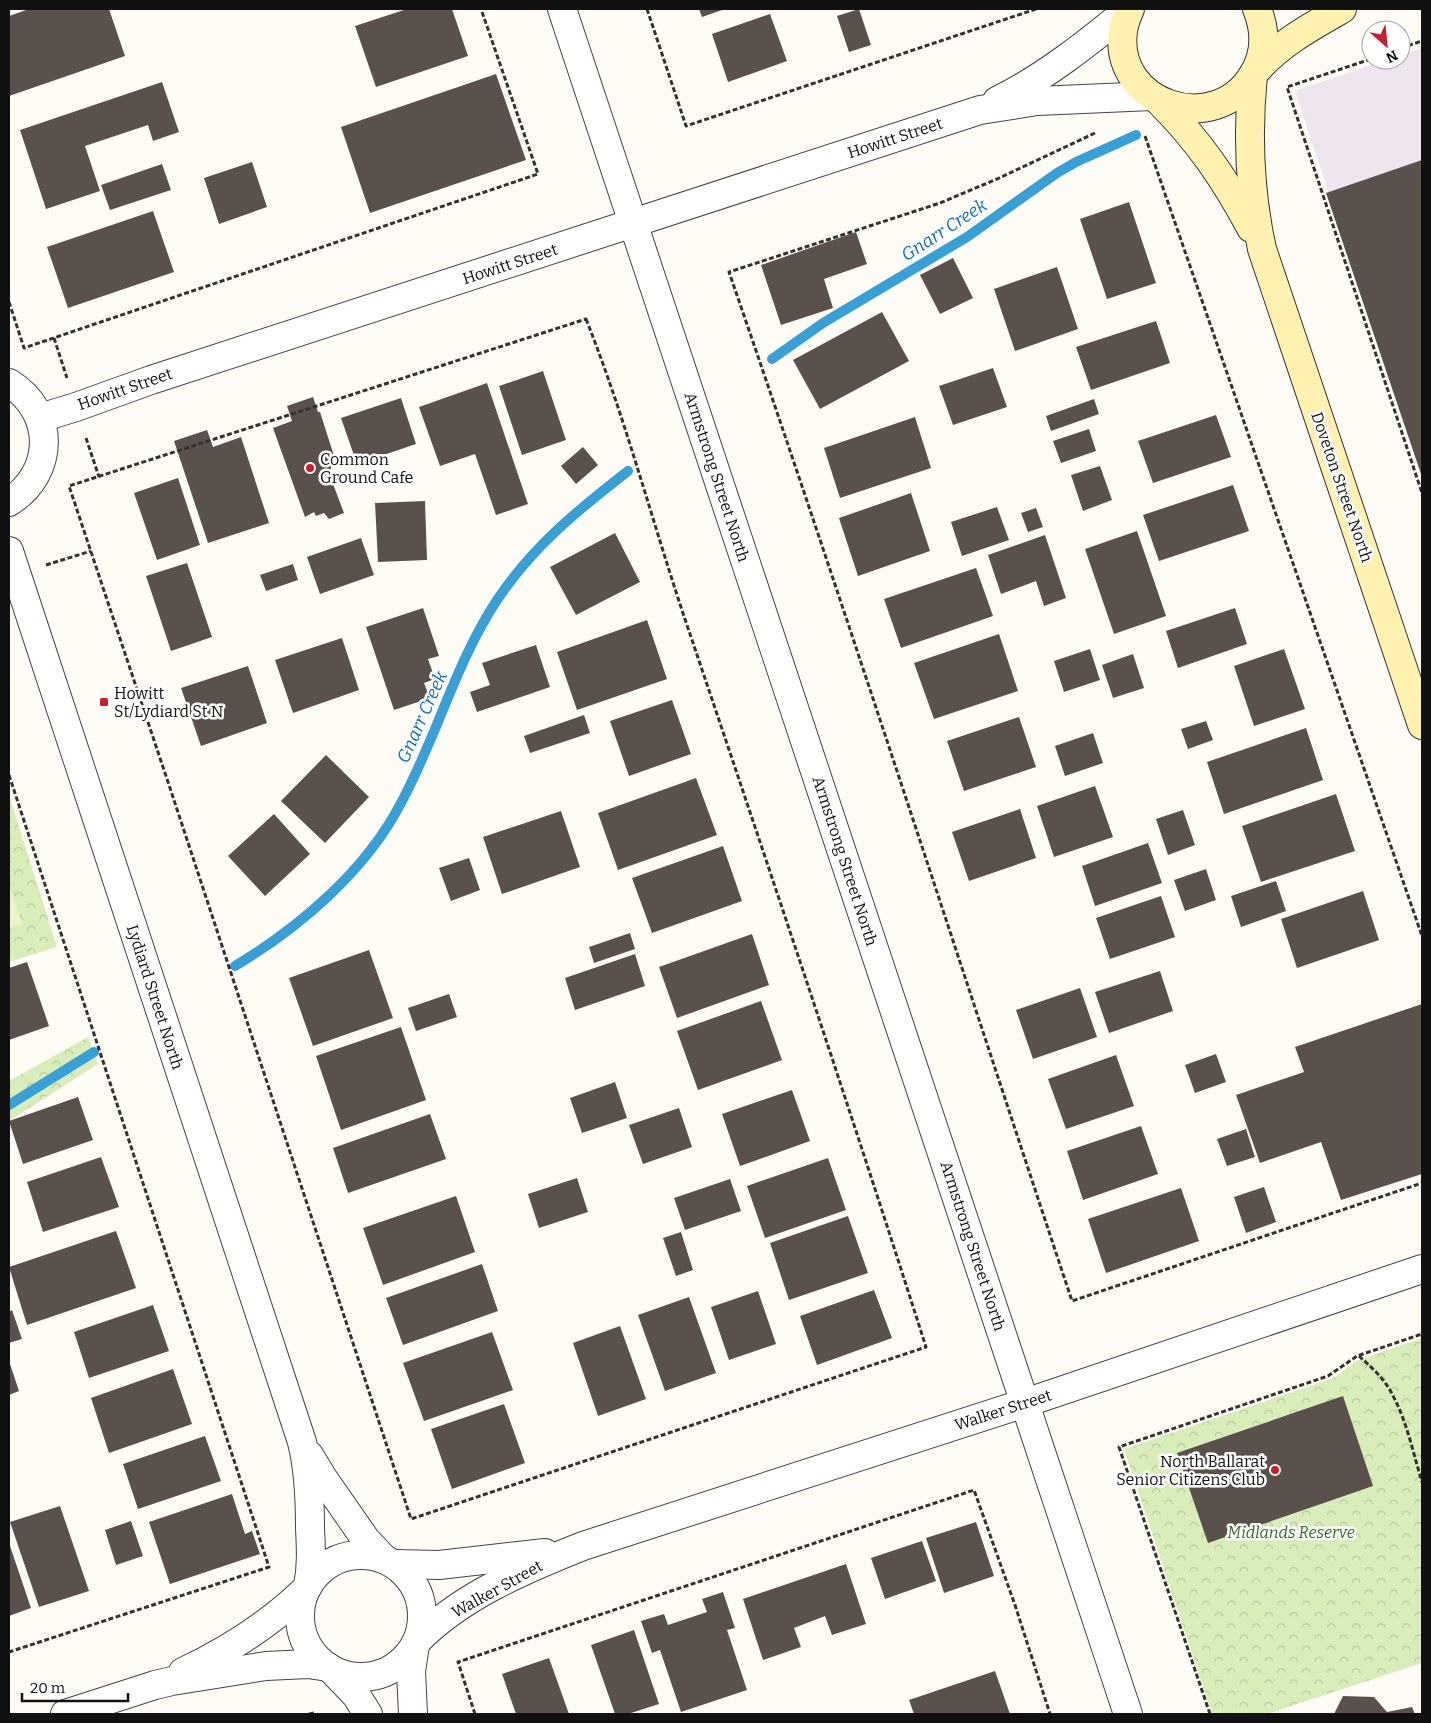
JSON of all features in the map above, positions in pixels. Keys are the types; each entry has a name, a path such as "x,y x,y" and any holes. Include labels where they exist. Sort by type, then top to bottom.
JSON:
{"main road":[{"name":"Doveton Street North","path":"1130,9 1123,32 1125,56 1135,78 1214,165 1237,201 1262,249"},
{"path":"1155,98 1172,106 1193,109 1215,106 1243,89 1260,61 1264,39 1261,18 1257,9"},
{"path":"1254,73 1294,38 1342,9"},
{"name":"Doveton Street North","path":"1254,73 1249,127 1250,180 1262,249 1422,725"}],"street":[{"name":"Armstrong Street North","path":"562,9 1128,1714"},
{"name":"Howitt Street","path":"980,110 1042,76 1130,9"},
{"name":"Howitt Street","path":"40,418 160,376 980,110 1037,101 1155,98"},
{"path":"9,383 26,396 40,418 44,442 40,467 26,489 9,502"},
{"name":"Lydiard Street North","path":"9,551 302,1442 306,1460 310,1501 312,1554 307,1588"},
{"name":"Walker Street","path":"416,1643 439,1621 481,1594 530,1568 583,1546 1025,1403 1422,1269"},
{"name":"Lydiard Street North","path":"302,1442 323,1478 366,1540 389,1562"},
{"name":"Walker Street","path":"389,1562 430,1566 526,1556 583,1546"},
{"path":"155,1685 189,1669 253,1633 284,1611 307,1588 324,1567 342,1558 364,1554 389,1562 411,1580 420,1600 422,1623 411,1671 413,1714"},
{"path":"307,1588 300,1609 302,1630 309,1648 356,1695 368,1714"},
{"path":"64,1714 155,1685 192,1677 266,1666 308,1664 329,1668 350,1676 380,1674 400,1663 416,1643"}],"path":[{"path":"9,302 24,348 538,174 481,9"},
{"path":"647,9 686,126 1036,9"},
{"path":"1361,61 1287,87 1422,494"},
{"path":"1102,130 1006,176 940,203 729,272 881,722 1072,1301 1422,1184"},
{"path":"1144,133 1422,936"},
{"path":"9,319 14,317"},
{"path":"586,319 604,366 644,486 678,600 823,1030 926,1347 411,1519 167,776 69,486 586,319"},
{"path":"9,776 268,1567 9,1652"},
{"path":"1210,1714 1119,1447 1328,1376 1359,1356 1422,1334"},
{"path":"1359,1356 1383,1380 1392,1393 1399,1409 1422,1482"},
{"path":"475,1714 458,1662 974,1490 1015,1605 1050,1714"},
{"path":"309,1714 314,1714"}],"shaded area":[{"path":"1422,48 1422,476 1295,91 1361,69 1411,70 1411,52"}],"green space":[{"path":"9,795 57,947 9,962"},
{"path":"9,884 22,924 9,928"},
{"path":"88,1037 98,1064 9,1121 9,1081"},
{"name":"Midlands Reserve","path":"1422,1338 1422,1663 1267,1714 1212,1714 1124,1449 1325,1381 1337,1376 1356,1361"}],"building":[{"path":"29,9 109,9 125,56 9,96 9,16"},
{"path":"407,9 452,9 468,56 376,87 355,26"},
{"path":"699,9 725,9 702,17"},
{"path":"859,9 871,45 849,52 837,16"},
{"path":"770,14 787,61 728,82 712,34"},
{"path":"496,74 526,160 370,213 341,127"},
{"path":"162,82 179,132 153,141 148,125 85,146 100,191 46,209 20,130"},
{"path":"1422,160 1422,477 1326,193"},
{"path":"252,162 267,207 219,224 204,178"},
{"path":"162,164 171,190 110,210 101,185"},
{"path":"1129,202 1156,283 1107,299 1080,219"},
{"path":"153,211 174,272 68,308 47,247"},
{"path":"856,232 867,264 824,279 833,308 781,325 761,265"},
{"path":"953,258 973,298 940,314 920,275"},
{"path":"1057,267 1078,329 1015,351 994,289"},
{"path":"882,312 909,361 820,409 793,360"},
{"path":"1156,321 1170,363 1091,390 1076,347"},
{"path":"993,368 1007,407 953,425 939,386"},
{"path":"543,371 566,440 522,455 499,386"},
{"path":"487,383 528,504 496,515 475,454 440,466 419,407"},
{"name":"Common Ground Cafe","path":"313,397 318,412 320,412 335,459 332,460 330,476 344,513 329,519 324,513 316,516 314,512 305,517 273,428 292,421 287,406"},
{"path":"401,398 416,444 357,464 341,418"},
{"path":"1094,399 1099,414 1051,431 1046,416"},
{"path":"1216,415 1231,457 1153,483 1138,441"},
{"path":"915,417 931,468 840,498 824,448"},
{"path":"1089,429 1096,451 1061,463 1053,441"},
{"path":"207,430 213,447 241,437 269,523 208,543 174,441"},
{"path":"583,447 598,465 576,484 561,466"},
{"path":"1100,466 1112,500 1083,511 1071,475"},
{"path":"178,478 200,545 157,560 134,493"},
{"path":"1233,485 1249,531 1159,561 1143,515"},
{"path":"911,493 930,551 858,576 839,518"},
{"path":"425,501 427,560 378,562 375,503"},
{"path":"997,507 1009,540 962,556 951,522"},
{"path":"1036,508 1043,527 1028,532 1021,513"},
{"path":"1137,531 1166,616 1114,634 1085,549"},
{"path":"615,533 640,582 576,615 550,567"},
{"path":"1045,535 1066,598 1044,606 1036,581 1001,594 988,555"},
{"path":"361,538 374,575 320,594 307,557"},
{"path":"187,563 212,637 171,651 146,576"},
{"path":"293,564 298,580 266,591 260,575"},
{"path":"976,568 993,616 901,648 884,599"},
{"path":"423,608 439,656 428,659 435,679 424,683 430,698 394,710 366,627"},
{"path":"1235,608 1247,644 1178,668 1166,631"},
{"path":"647,620 667,679 577,710 557,652"},
{"path":"999,634 1018,691 934,719 914,663"},
{"path":"342,638 359,690 293,713 275,660"},
{"path":"536,645 550,687 477,712 470,692 490,685 482,663"},
{"path":"1090,649 1100,680 1064,692 1054,661"},
{"path":"1284,649 1305,709 1254,726 1234,666"},
{"path":"1133,654 1144,688 1113,698 1102,665"},
{"path":"248,666 267,723 201,746 181,688"},
{"path":"672,700 691,754 629,776 610,721"},
{"path":"584,715 590,733 530,753 524,736"},
{"path":"1019,717 1036,767 964,791 947,741"},
{"path":"1206,721 1213,740 1188,749 1181,729"},
{"path":"1306,728 1323,780 1224,814 1207,762"},
{"path":"1093,733 1103,763 1065,776 1055,746"},
{"path":"326,755 369,797 325,843 281,801"},
{"path":"696,778 717,835 618,870 598,813"},
{"path":"1095,786 1113,837 1054,857 1037,806"},
{"path":"1336,794 1355,851 1261,882 1242,826"},
{"path":"1020,809 1036,858 969,881 952,832"},
{"path":"1183,810 1195,845 1168,855 1156,819"},
{"path":"561,811 580,867 502,894 483,837"},
{"path":"274,814 310,854 265,896 228,856"},
{"path":"1148,843 1162,883 1095,906 1082,866"},
{"path":"723,846 742,901 652,933 632,878"},
{"path":"469,858 480,890 451,901 439,868"},
{"path":"1206,869 1216,900 1185,911 1174,880"},
{"path":"1276,881 1286,911 1241,927 1231,896"},
{"path":"1363,891 1379,940 1297,968 1281,919"},
{"path":"1161,896 1175,937 1110,959 1096,918"},
{"path":"630,933 635,949 594,963 589,947"},
{"path":"752,934 769,985 677,1018 659,967"},
{"path":"369,950 393,1018 313,1046 289,978"},
{"path":"635,954 645,986 575,1010 565,978"},
{"path":"27,962 49,1026 9,1040 9,968"},
{"path":"1160,971 1173,1011 1109,1033 1095,992"},
{"path":"1080,988 1097,1037 1033,1059 1016,1010"},
{"path":"449,994 457,1017 416,1031 408,1008"},
{"path":"761,1001 782,1060 698,1090 677,1031"},
{"path":"1422,1004 1422,1174 1341,1200 1321,1142 1260,1163 1236,1095 1304,1072 1295,1047"},
{"path":"401,1027 426,1100 341,1130 316,1056"},
{"path":"1216,1054 1226,1082 1195,1093 1185,1065"},
{"path":"1116,1055 1134,1106 1066,1129 1048,1079"},
{"path":"615,1082 627,1118 582,1133 570,1098"},
{"path":"792,1090 810,1141 740,1166 722,1114"},
{"path":"78,1097 93,1140 23,1164 9,1121"},
{"path":"679,1108 692,1147 643,1164 629,1125"},
{"path":"430,1114 446,1159 348,1193 333,1148"},
{"path":"1141,1126 1158,1174 1083,1200 1067,1151"},
{"path":"1246,1129 1255,1157 1227,1166 1217,1139"},
{"path":"101,1157 119,1207 43,1232 27,1182"},
{"path":"828,1158 846,1210 765,1238 747,1186"},
{"path":"577,1178 588,1212 539,1228 528,1194"},
{"path":"730,1179 741,1211 685,1230 674,1198"},
{"path":"1264,1187 1276,1222 1246,1233 1234,1197"},
{"path":"1181,1188 1199,1241 1106,1273 1088,1219"},
{"path":"456,1196 475,1252 383,1285 363,1228"},
{"path":"848,1216 868,1273 789,1300 770,1243"},
{"path":"116,1231 136,1288 27,1325 9,1267"},
{"path":"681,1232 693,1270 676,1276 663,1238"},
{"path":"482,1264 498,1311 403,1345 386,1298"},
{"path":"874,1290 892,1338 817,1365 800,1316"},
{"path":"758,1291 776,1344 729,1360 711,1307"},
{"path":"689,1297 716,1373 665,1391 638,1315"},
{"path":"153,1305 169,1351 89,1378 74,1332"},
{"path":"12,1310 22,1339 9,1343 9,1312"},
{"path":"620,1326 646,1399 598,1416 573,1343"},
{"path":"492,1332 513,1390 424,1421 403,1363"},
{"path":"9,1361 19,1391 9,1395"},
{"path":"173,1369 192,1424 109,1453 91,1398"},
{"name":"North Ballarat Senior Citizens Club","path":"1343,1396 1373,1486 1208,1543 1177,1453"},
{"path":"504,1404 525,1463 452,1489 431,1429"},
{"path":"205,1436 221,1481 138,1509 123,1464"},
{"path":"232,1494 245,1534 252,1531 260,1554 170,1584 149,1522"},
{"path":"60,1506 89,1591 39,1607 10,1522"},
{"path":"131,1521 143,1556 116,1565 105,1530"},
{"path":"976,1522 994,1576 944,1593 926,1538"},
{"path":"922,1541 936,1581 885,1599 871,1558"},
{"path":"9,1543 31,1608 9,1616"},
{"path":"846,1564 866,1624 832,1635 825,1616 794,1628 801,1647 763,1660 743,1599"},
{"path":"723,1592 735,1628 727,1630 747,1690 681,1712 660,1650 652,1653 641,1621 664,1614 668,1625 707,1612 702,1599"},
{"path":"634,1630 659,1704 628,1714 615,1714 591,1645"},
{"path":"549,1658 569,1714 516,1714 502,1674"},
{"path":"995,1671 1010,1714 914,1714 909,1700"},
{"path":"1343,1696 1374,1697 1387,1712 1412,1707 1415,1714 1334,1714"}],"waterway":[{"name":"Gnarr Creek","path":"772,359 823,323 967,237 1057,173 1076,162 1136,135"},
{"name":"Gnarr Creek","path":"235,966 259,951 307,915 330,895 370,850 402,801 426,751 470,648 497,600 526,563 557,530 628,471"},
{"name":"Gnarr Creek","path":"9,1105 94,1052"}],"place":[{"name":"Common Ground Cafe","path":"310,468"},
{"name":"Howitt St/Lydiard St N","path":"104,702"},
{"name":"North Ballarat Senior Citizens Club","path":"1275,1470"}]}
